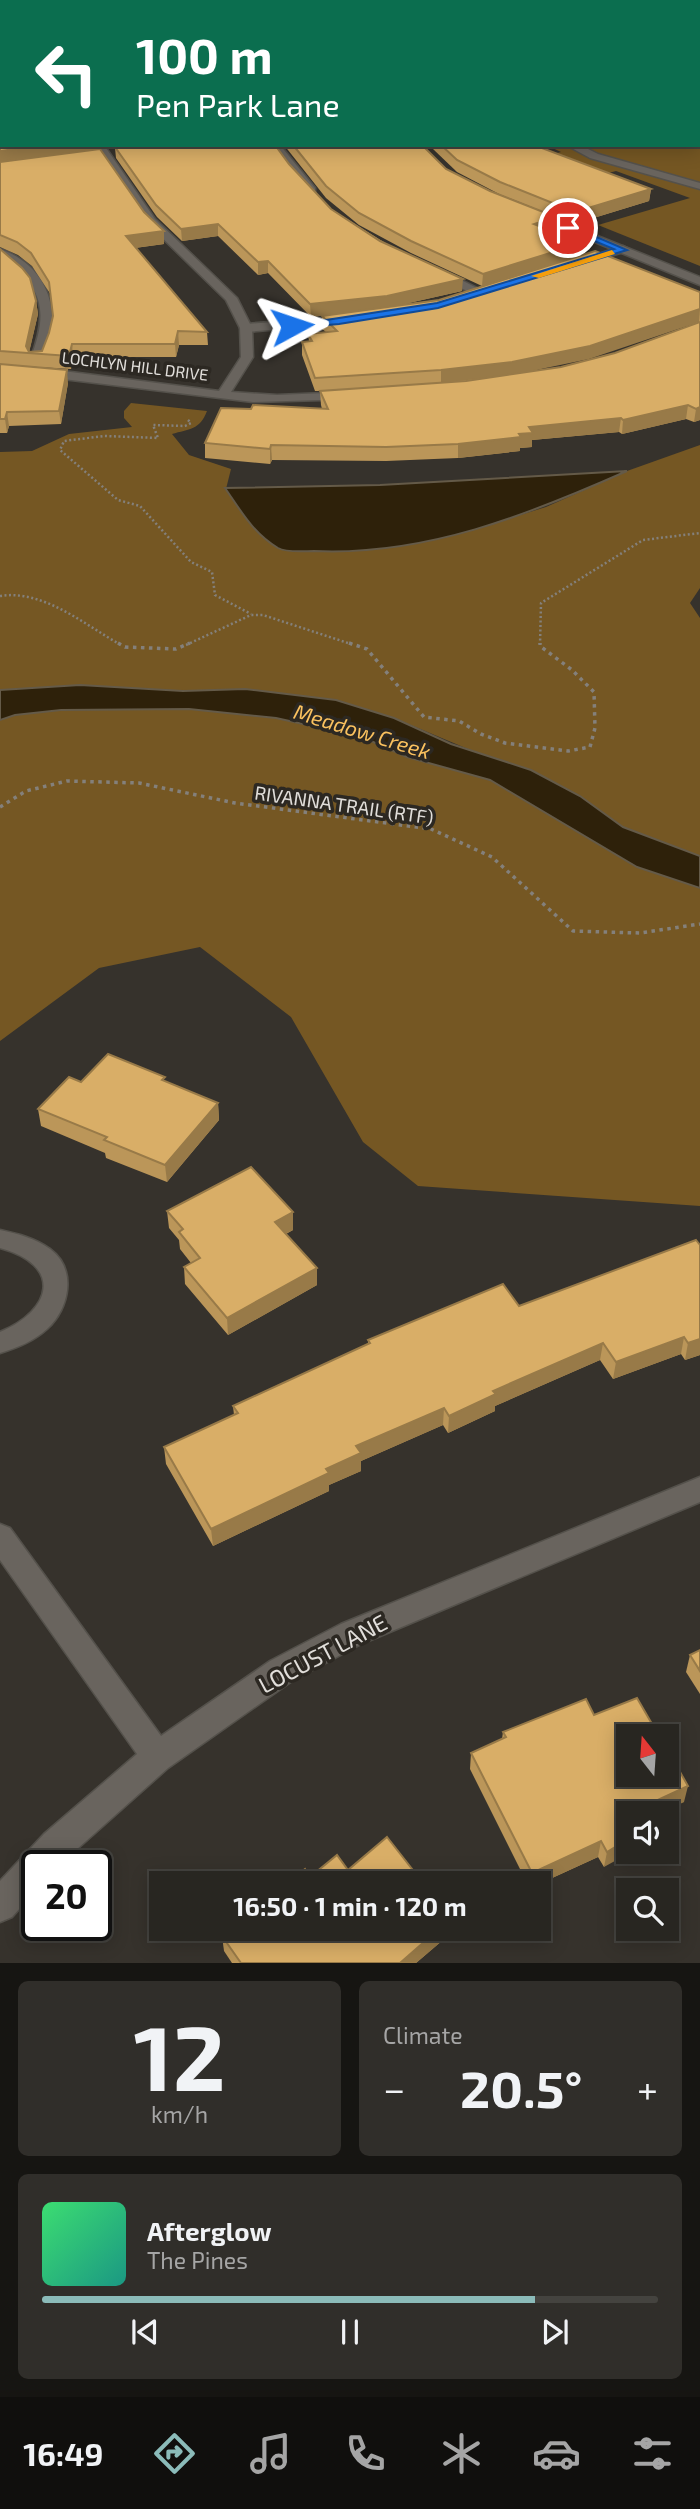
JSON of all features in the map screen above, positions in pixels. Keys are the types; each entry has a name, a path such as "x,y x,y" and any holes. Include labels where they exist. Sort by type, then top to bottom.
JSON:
{"street":[{"path":"277,147 319,200"},
{"path":"575,147 594,156 700,186"},
{"path":"103,152 151,221 231,298 246,328 361,318"},
{"path":"519,208 700,281"},
{"path":"573,265 622,250"},
{"path":"0,252 17,262 45,294 49,317 44,341 36,360"},
{"path":"427,267 481,293"},
{"path":"463,298 494,289"},
{"name":"LOCHLYN HILL DRIVE","path":"223,395 247,356 246,328"},
{"name":"LOCHLYN HILL DRIVE","path":"0,371 60,374 284,400 360,396"},
{"path":"0,1239 21,1242 39,1251 52,1265 57,1282 54,1301 43,1318 25,1334 0,1343"},
{"name":"LOCUST LANE","path":"0,1905 55,1845 157,1757 281,1671 351,1633 700,1489"},
{"path":"0,1537 157,1757"}],"path":[{"path":"183,416 190,425 153,425 158,438 83,436 64,441 60,450 118,500 140,506 191,562 212,572 215,595 251,615 263,615 367,649 424,717 460,721 481,734 505,743 568,751 590,747 595,728 594,692 572,670 540,646 541,603 643,540 700,533"},
{"path":"0,596 18,593 41,600 125,647 176,649 226,629 251,615"},
{"name":"RIVANNA TRAIL (RTF)","path":"0,807 26,791 67,781 139,783 235,803 431,829 492,857 573,931 640,933 700,924"}],"shaded area":[{"path":"550,147 700,147 700,266 598,225 690,198 616,171 525,195 480,173 561,152"},
{"path":"131,403 207,411 197,425 172,434 189,455 231,469 226,489 458,534 546,507 627,471 700,445 700,588 690,603 700,618 700,856 623,827 580,796 394,718 336,700 245,689 183,691 80,685 0,690 0,452 32,451 69,434 132,427 124,418 124,411"},
{"path":"189,709 276,718 362,737 407,757 490,780 637,867 700,888 700,1206 418,1186 363,1142 291,1017 200,947 99,968 0,1041 0,720 48,710"}],"water":[{"path":"627,471 552,503 475,529 396,547 355,551 286,551 278,548 254,528 225,488 380,485"},
{"name":"Meadow Creek","path":"80,685 183,691 245,689 336,700 394,718 451,744 531,770 580,796 623,827 700,856 700,888 637,867 490,780 407,757 362,737 276,718 189,709 61,710 15,715 0,720 0,690"}],"building":[{"path":"0,147 30,147 0,151"},
{"path":"115,147 276,147 331,209 380,241 463,279 387,296 310,304 268,261 258,262 218,224 181,229 156,205"},
{"path":"295,147 424,147 446,169 490,191 556,217 534,224 582,243 483,274 411,241 359,213 326,186"},
{"path":"443,147 539,147 651,189 575,212 500,182 457,160"},
{"path":"100,149 144,212 164,231 126,236 207,332 178,331 175,344 72,344 69,356 0,351 0,249 30,278 36,301 26,346 29,352 42,351 53,316 49,282 31,253 17,242 0,235 0,162"},
{"path":"595,251 700,292 700,309 590,346 512,362 441,370 315,378 302,342 312,341 308,334 337,331 322,316 439,300"},
{"path":"700,322 700,407 696,409 688,405 623,420 621,418 529,427 533,433 519,434 521,437 458,444 386,447 271,445 270,449 205,443 221,408 251,409 253,405 328,409 320,391 466,381 561,367 615,353"},
{"path":"0,364 67,370 59,411 7,412 5,419 0,419"},
{"path":"108,1054 165,1077 162,1080 218,1103 165,1165 104,1140 107,1137 38,1109 69,1077 81,1082"},
{"path":"251,1167 293,1212 275,1222 317,1268 227,1318 184,1267 200,1258 179,1232 183,1229 167,1211"},
{"path":"696,1240 700,1245 700,1339 688,1343 684,1337 616,1362 603,1343 493,1391 496,1394 449,1416 444,1408 356,1446 361,1453 326,1469 329,1473 211,1529 164,1447 238,1413 233,1406 370,1343 368,1340 503,1284 519,1306"},
{"path":"700,1650 700,1671 690,1655"},
{"path":"637,1698 652,1724 616,1724 616,1787 679,1787 679,1770 688,1786 656,1801 616,1801 616,1846 607,1852 601,1841 531,1871 471,1753 506,1737 503,1732 586,1699 594,1715"},
{"path":"387,1837 414,1871 317,1871 337,1855 348,1870"},
{"path":"226,1941 425,1941 400,1963 241,1963"}],"slow traffic":[{"path":"536,276 612,253"}],"route":[{"path":"292,326 438,306 622,250 568,228"}]}
